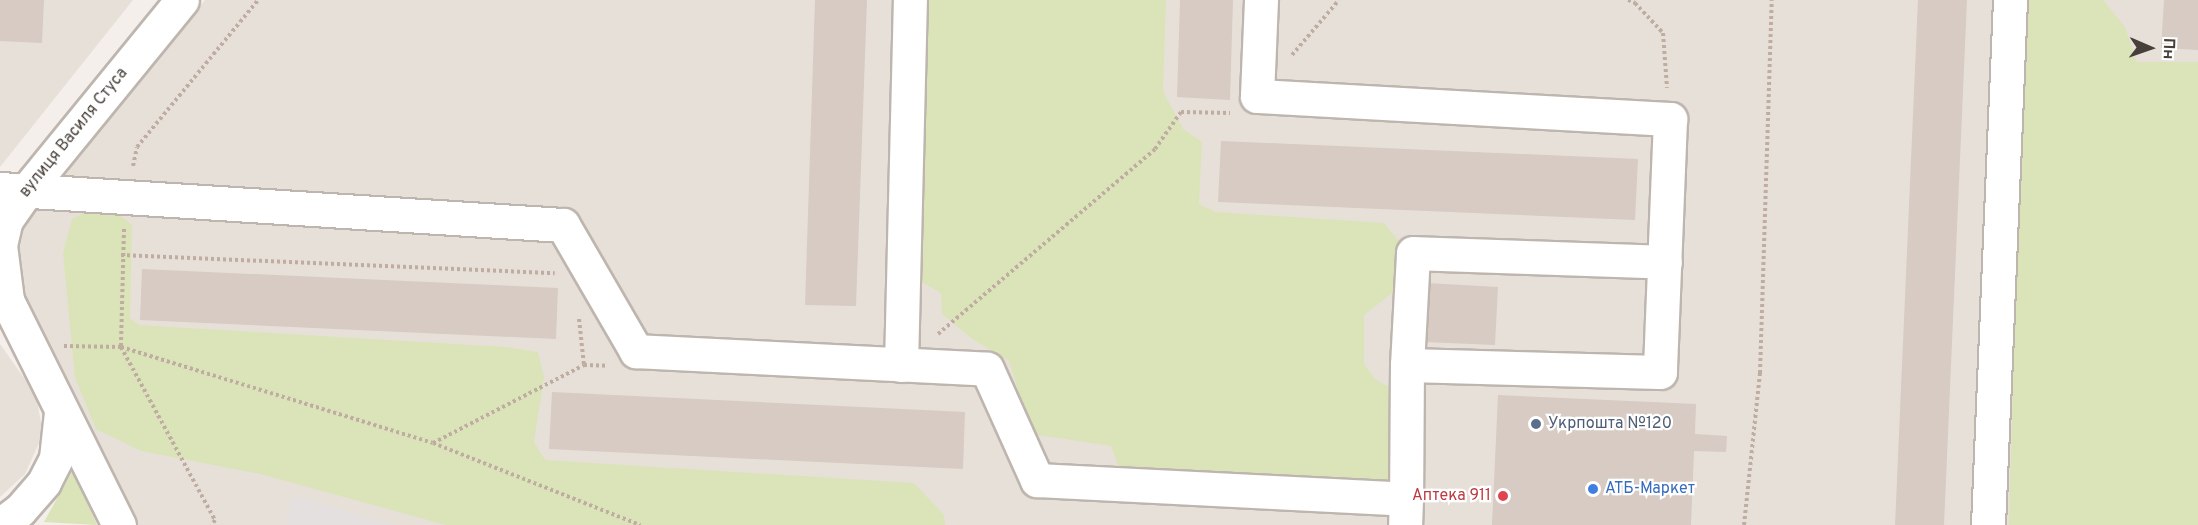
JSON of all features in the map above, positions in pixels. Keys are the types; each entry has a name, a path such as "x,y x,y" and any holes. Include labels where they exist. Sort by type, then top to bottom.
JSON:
{"street":[{"name":"вулиця Василя Стуса","path":"119,525 7,300 1,274 0,244 13,189 182,0"},
{"path":"901,365 910,0"},
{"path":"1261,0 1257,96 1670,119 1660,372 1407,365"},
{"path":"1988,525 2010,0"},
{"path":"13,189 127,199 563,225 636,351 987,369 1037,480 1406,512 1407,365 1413,254 1665,262"},
{"path":"0,525 20,510 44,482 57,458 61,412"}],"path":[{"path":"212,525 215,520 121,347 121,255 127,199 137,147 258,0"},
{"path":"901,365 1155,149 1181,112 1241,114 1339,0"},
{"path":"1628,0 1662,33 1670,119"},
{"path":"1744,525 1760,373 1772,0"},
{"path":"121,255 562,273"},
{"path":"578,308 584,365"},
{"path":"121,347 433,443 640,525"}],"shaded area":[{"path":"0,0 133,0 0,167"},
{"path":"205,0 2198,0 2198,525 125,525 12,299 12,241 30,207"},
{"path":"0,344 36,395 43,434 25,474 0,497"},
{"path":"292,496 395,525 286,525"}],"green space":[{"path":"921,0 1166,0 1163,91 1183,129 1202,142 1199,204 1216,212 1384,223 1402,245 1400,287 1364,315 1364,364 1375,379 1398,392 1397,478 1381,487 1121,473 1111,446 1032,434 1009,361 971,338 942,314 941,293 913,277"},
{"path":"2029,0 2103,0 2125,27 2137,62 2198,62 2198,525 2009,525 2022,67"},
{"path":"97,206 115,211 132,225 130,318 139,325 506,347 538,352 544,377 534,442 545,460 914,483 944,515 945,525 446,525 260,474 141,451 96,429 75,378 63,253 72,219"},
{"path":"73,470 97,525 44,522"}],"building":[{"path":"0,0 44,0 42,43 0,41"},
{"path":"815,0 867,0 856,306 805,305"},
{"path":"1180,0 1233,0 1230,100 1177,97"},
{"path":"1918,0 1967,0 1944,525 1895,525"},
{"path":"2164,0 2198,0 2198,50 2161,48"},
{"path":"1221,141 1638,159 1635,220 1218,202"},
{"path":"142,269 558,288 556,339 140,320"},
{"path":"1427,283 1498,287 1495,345 1424,342"},
{"path":"552,392 965,412 963,469 549,449"},
{"name":"АТБ-Маркет","path":"1498,395 1696,404 1695,434 1727,436 1726,452 1694,451 1691,525 1492,525"}],"place":[{"name":"Укрпошта №120","path":"1536,424"},
{"name":"АТБ-Маркет","path":"1593,489"},
{"name":"Аптека 911","path":"1503,496"}]}
